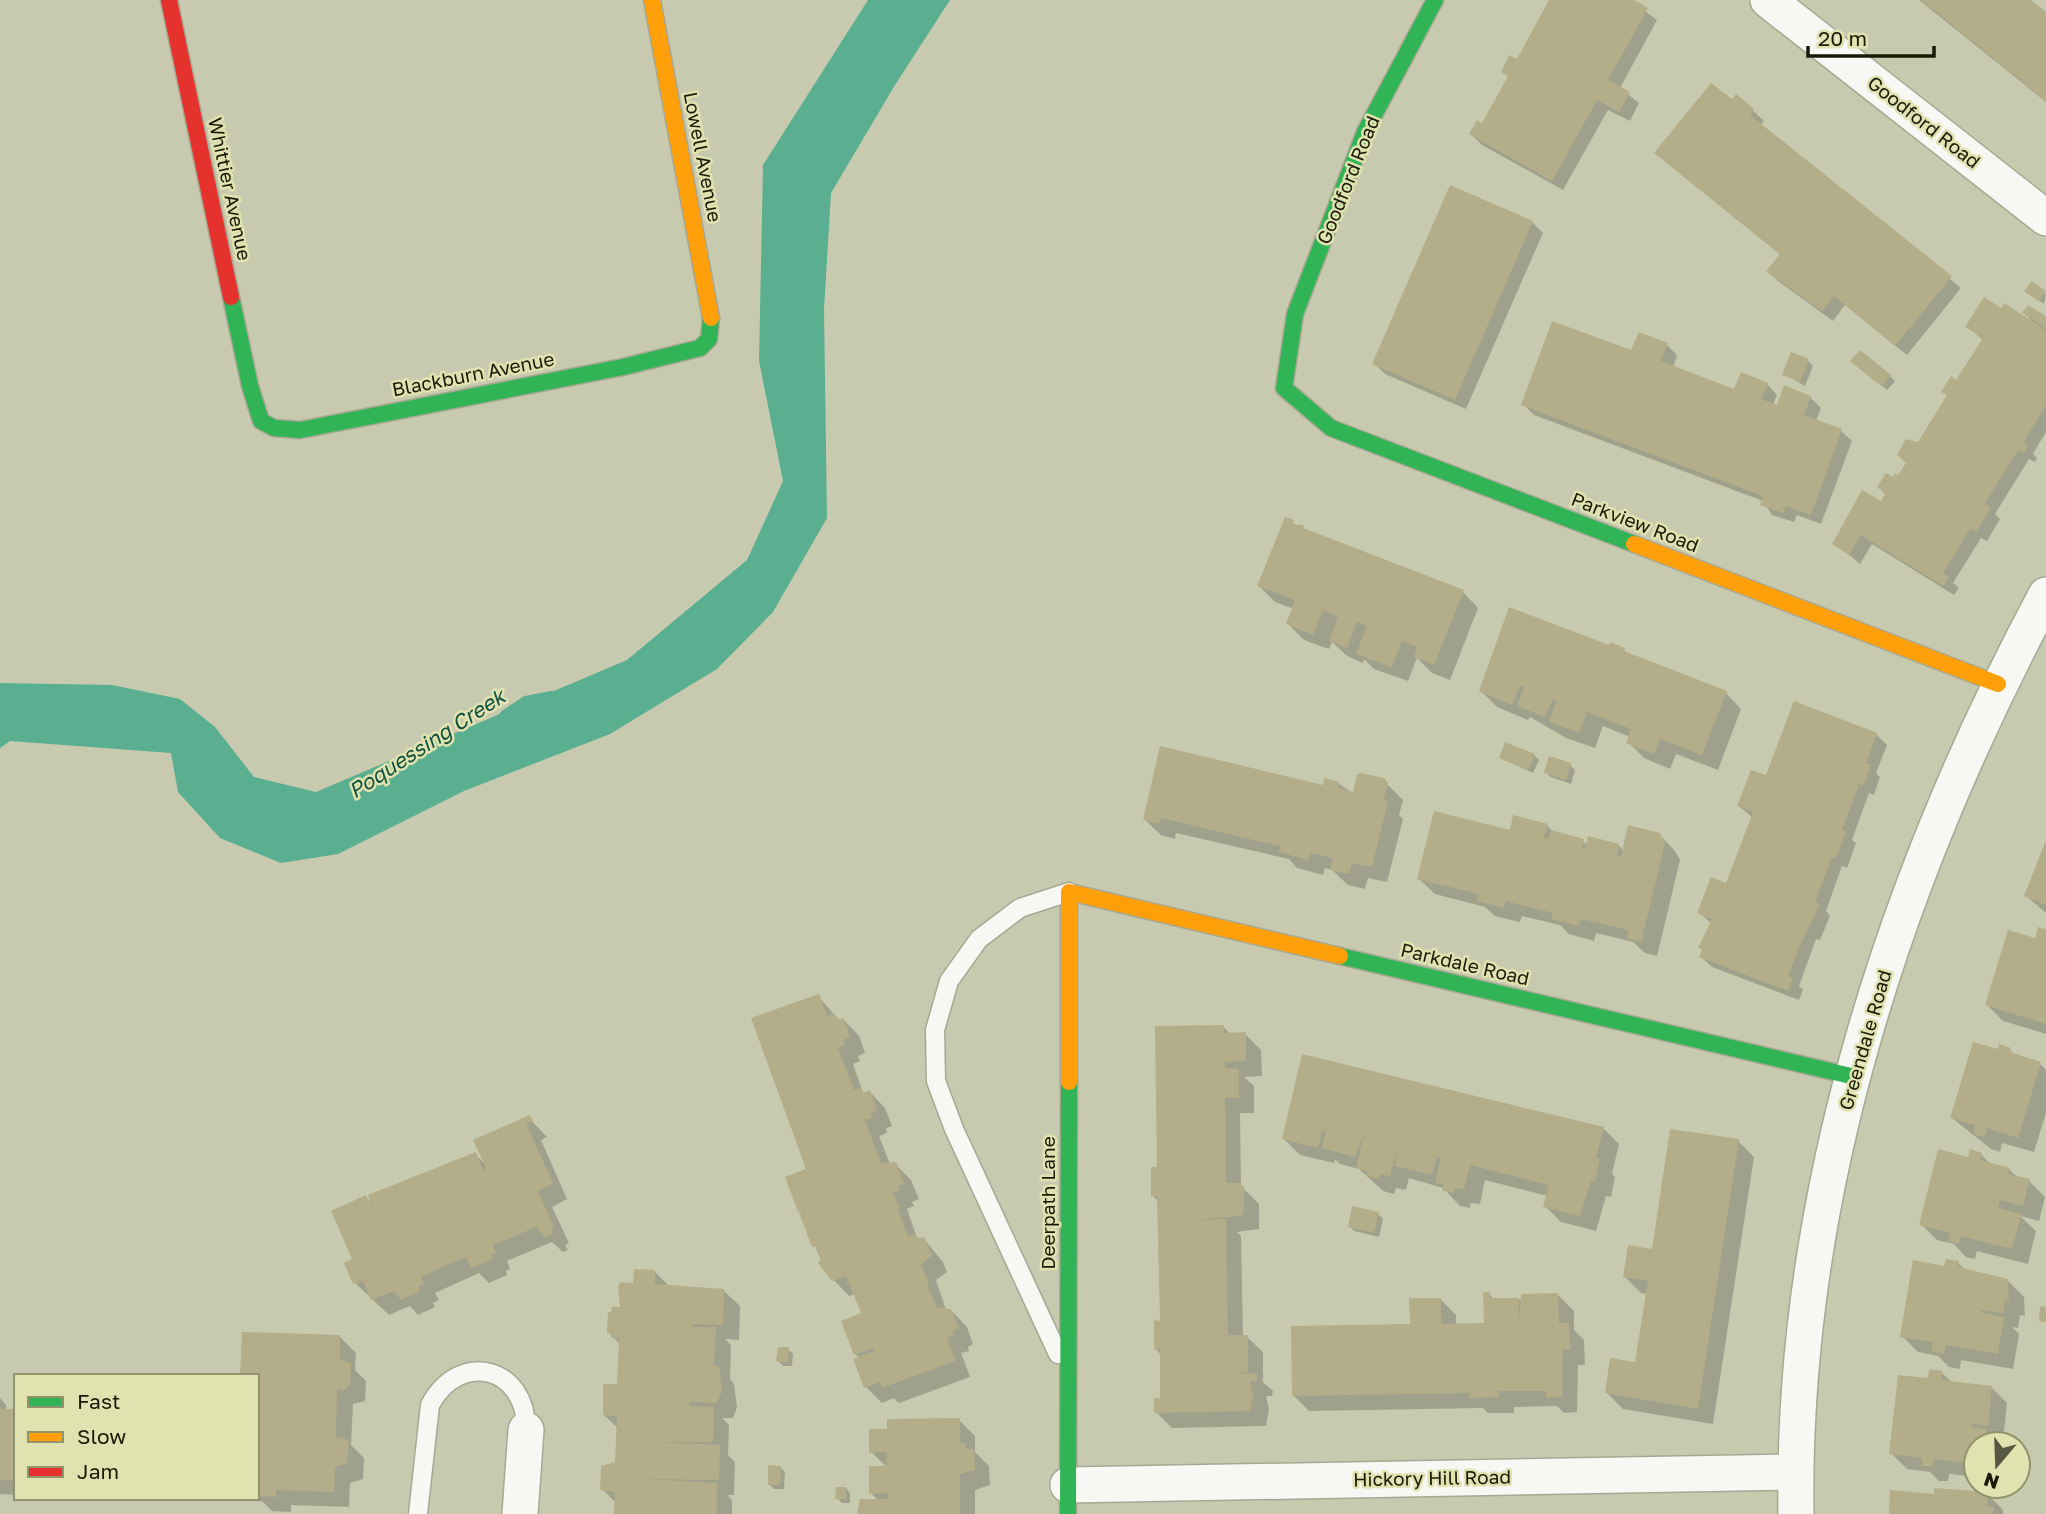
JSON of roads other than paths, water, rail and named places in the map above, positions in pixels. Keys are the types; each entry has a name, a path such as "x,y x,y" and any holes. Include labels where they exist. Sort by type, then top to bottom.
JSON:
{"street":[{"name":"Whittier Avenue","path":"169,0 250,386"},
{"name":"Lowell Avenue","path":"652,0 712,323"},
{"name":"Goodford Road","path":"1287,369 1295,314 1364,132 1435,0"},
{"name":"Goodford Road","path":"1768,0 2046,218"},
{"name":"Blackburn Avenue","path":"250,386 261,421 274,428 300,430 623,366 700,348 709,339 712,323"},
{"name":"Parkview Road","path":"1287,369 1284,388 1331,428 1998,684"},
{"name":"Greendale Road","path":"1796,1514 1795,1472 1810,1289 1851,1076 1912,887 1998,684 2046,595"},
{"name":"Parkdale Road","path":"1069,892 1851,1076"},
{"name":"Deerpath Lane","path":"1068,1499 1069,892"},
{"path":"520,1514 526,1430"},
{"name":"Hickory Hill Road","path":"1068,1499 1795,1472"}],"lane":[{"path":"1068,1376 954,1129 936,1081 934,1030 949,981 979,939 1020,908 1069,892"},
{"path":"418,1514 430,1405 438,1390 450,1379 465,1372 481,1371 504,1380 521,1397 526,1413 526,1430"}],"waterway":[{"name":"Poquessing Creek","path":"505,716 526,702 552,697"}]}
